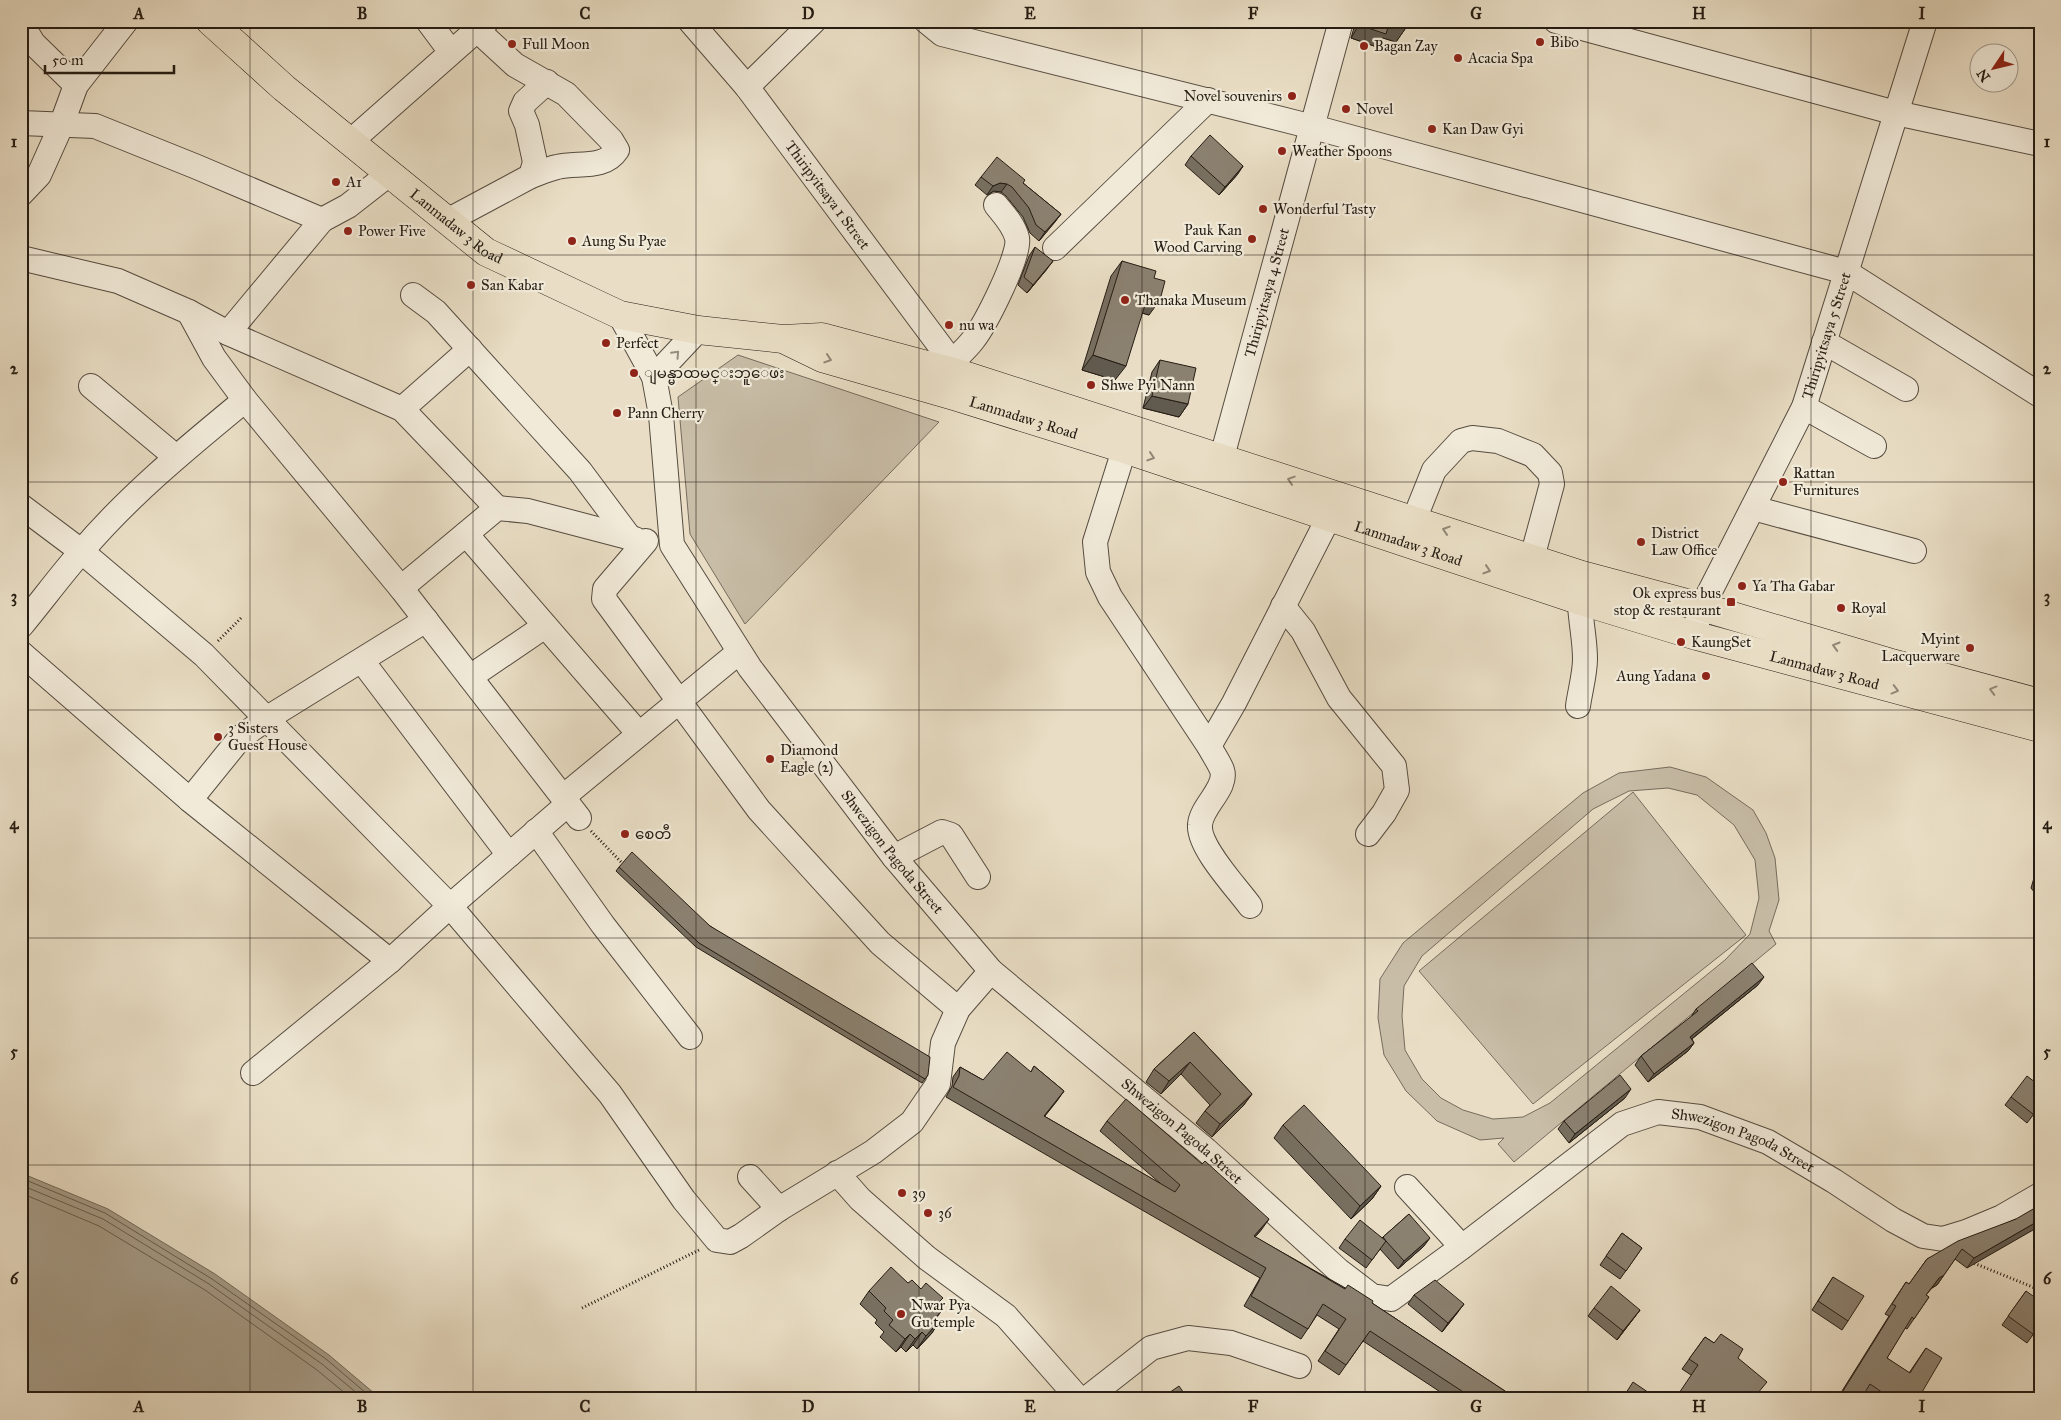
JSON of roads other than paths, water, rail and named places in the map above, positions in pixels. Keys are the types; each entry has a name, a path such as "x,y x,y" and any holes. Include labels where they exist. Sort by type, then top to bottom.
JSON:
{"main road":[{"name":"Lanmadaw 3 Road","path":"210,21 284,88 486,252 620,315 698,330 783,339 822,337 957,368 1127,438 1219,468 1414,520 1532,558 1580,587 1693,635 2040,728"},
{"name":"Lanmadaw 3 Road","path":"783,339 822,358 954,396 1127,438"},
{"name":"Lanmadaw 3 Road","path":"1219,468 1329,517 1580,587 1702,607 1888,662 2040,703"}],"street":[{"path":"21,194 39,174 61,126 76,86 126,21"},
{"path":"428,21 450,52"},
{"name":"Thiripyitsaya 1 Street","path":"690,21 747,87 957,368"},
{"path":"747,87 814,21"},
{"name":"Thiripyitsaya 4 Street","path":"1219,468 1341,21"},
{"path":"1556,21 1896,113 2040,144"},
{"name":"Thiripyitsaya 5 Street","path":"1693,635 1702,607 1804,408 1926,21"},
{"path":"21,23 33,43 76,86"},
{"path":"350,142 450,52 482,26 516,65 566,94 611,140 617,150 612,157 602,162 558,166 531,176 447,221"},
{"path":"934,28 1313,126 1846,272 2040,394"},
{"path":"531,176 535,162 527,125 521,111 525,102 547,82"},
{"path":"1055,248 1208,100"},
{"path":"21,124 95,126 197,166 322,220"},
{"path":"228,333 322,220 348,206 389,174"},
{"path":"957,368 983,325 1007,275 1018,245 1013,227 996,205"},
{"path":"21,258 118,281 188,312 228,333 402,409 497,508 528,511 638,539 672,545"},
{"path":"413,295 436,312 580,471 638,539"},
{"path":"188,312 214,358 245,400 401,588 570,806"},
{"name":"Shwezigon Pagoda Street","path":"620,315 654,377 661,415 672,545 739,652 894,857 991,972 1206,1150 1338,1270 1372,1296 1391,1299 1462,1248 1622,1124 1658,1112 1700,1117 1768,1142 1922,1236 1943,1238 1966,1232 2002,1217 2040,1195"},
{"path":"654,377 698,330"},
{"path":"1824,342 1906,389"},
{"path":"402,409 470,349"},
{"path":"91,386 176,457"},
{"path":"21,626 81,551 176,457 245,400"},
{"path":"1804,408 1874,446"},
{"path":"1127,438 1095,542 1098,572 1110,597 1209,746 1222,771 1223,783 1204,810 1199,826 1202,838 1209,852 1250,906"},
{"path":"1414,520 1434,470 1461,441 1472,438 1498,441 1533,455 1550,473 1552,484 1532,558"},
{"path":"21,506 81,551 204,655 450,906 610,1094 684,1200 717,1240 730,1242 779,1209 873,1152 912,1122 938,1084 943,1043 958,1009 991,972"},
{"path":"401,588 497,508"},
{"path":"1753,508 1914,551"},
{"path":"1209,746 1329,517"},
{"path":"466,534 639,734"},
{"path":"638,539 604,589 604,599 759,810 880,943 958,1009"},
{"path":"1578,706 1585,661 1580,587"},
{"path":"1283,606 1303,630 1339,698 1394,766 1396,790 1384,813 1368,834"},
{"path":"190,800 241,737 266,719 426,620"},
{"path":"470,677 544,626"},
{"path":"252,1073 390,961 536,831 570,806 639,734 739,652"},
{"path":"21,653 190,800 390,961"},
{"path":"362,660 509,855"},
{"path":"536,831 603,924 690,1037"},
{"path":"894,857 942,832 951,835 978,877"},
{"path":"837,1173 860,1199 927,1258 1006,1316 1079,1398 1151,1348 1188,1338 1231,1343 1299,1366"},
{"path":"750,1177 779,1209"},
{"path":"1407,1187 1462,1248"}],"water":[{"path":"21,1173 108,1209 215,1274 329,1355 381,1399 21,1399"}],"place":[{"name":"Bibo","path":"1540,42"},
{"name":"Full Moon","path":"512,44"},
{"name":"Bagan Zay","path":"1364,46"},
{"name":"Acacia Spa","path":"1458,58"},
{"name":"Novel souvenirs","path":"1292,96"},
{"name":"Novel","path":"1346,109"},
{"name":"Kan Daw Gyi","path":"1432,129"},
{"name":"Weather Spoons","path":"1282,151"},
{"name":"A1","path":"336,182"},
{"name":"Wonderful Tasty","path":"1263,209"},
{"name":"Power Five","path":"348,231"},
{"name":"Pauk Kan Wood Carving","path":"1252,239"},
{"name":"Aung Su Pyae","path":"572,241"},
{"name":"San Kabar","path":"471,285"},
{"name":"Thanaka Museum","path":"1125,300"},
{"name":"nu wa","path":"949,325"},
{"name":"Perfect","path":"606,343"},
{"name":"ျမန္မာထမင္းဘူေဖး","path":"634,373"},
{"name":"Shwe Pyi Nann","path":"1091,385"},
{"name":"Pann Cherry","path":"617,413"},
{"name":"Rattan Furnitures","path":"1783,482"},
{"name":"District Law Office","path":"1641,542"},
{"name":"Ya Tha Gabar","path":"1742,586"},
{"name":"Ok express bus stop & restaurant","path":"1731,602"},
{"name":"Royal","path":"1841,608"},
{"name":"KaungSet","path":"1681,642"},
{"name":"Myint Lacquerware","path":"1970,648"},
{"name":"Aung Yadana","path":"1706,676"},
{"name":"3 Sisters Guest House","path":"218,737"},
{"name":"Diamond Eagle (2)","path":"770,759"},
{"name":"စေတီ","path":"625,834"},
{"name":"39","path":"902,1193"},
{"name":"36","path":"928,1213"},
{"name":"Nwar Pya Gu temple","path":"901,1314"}]}
